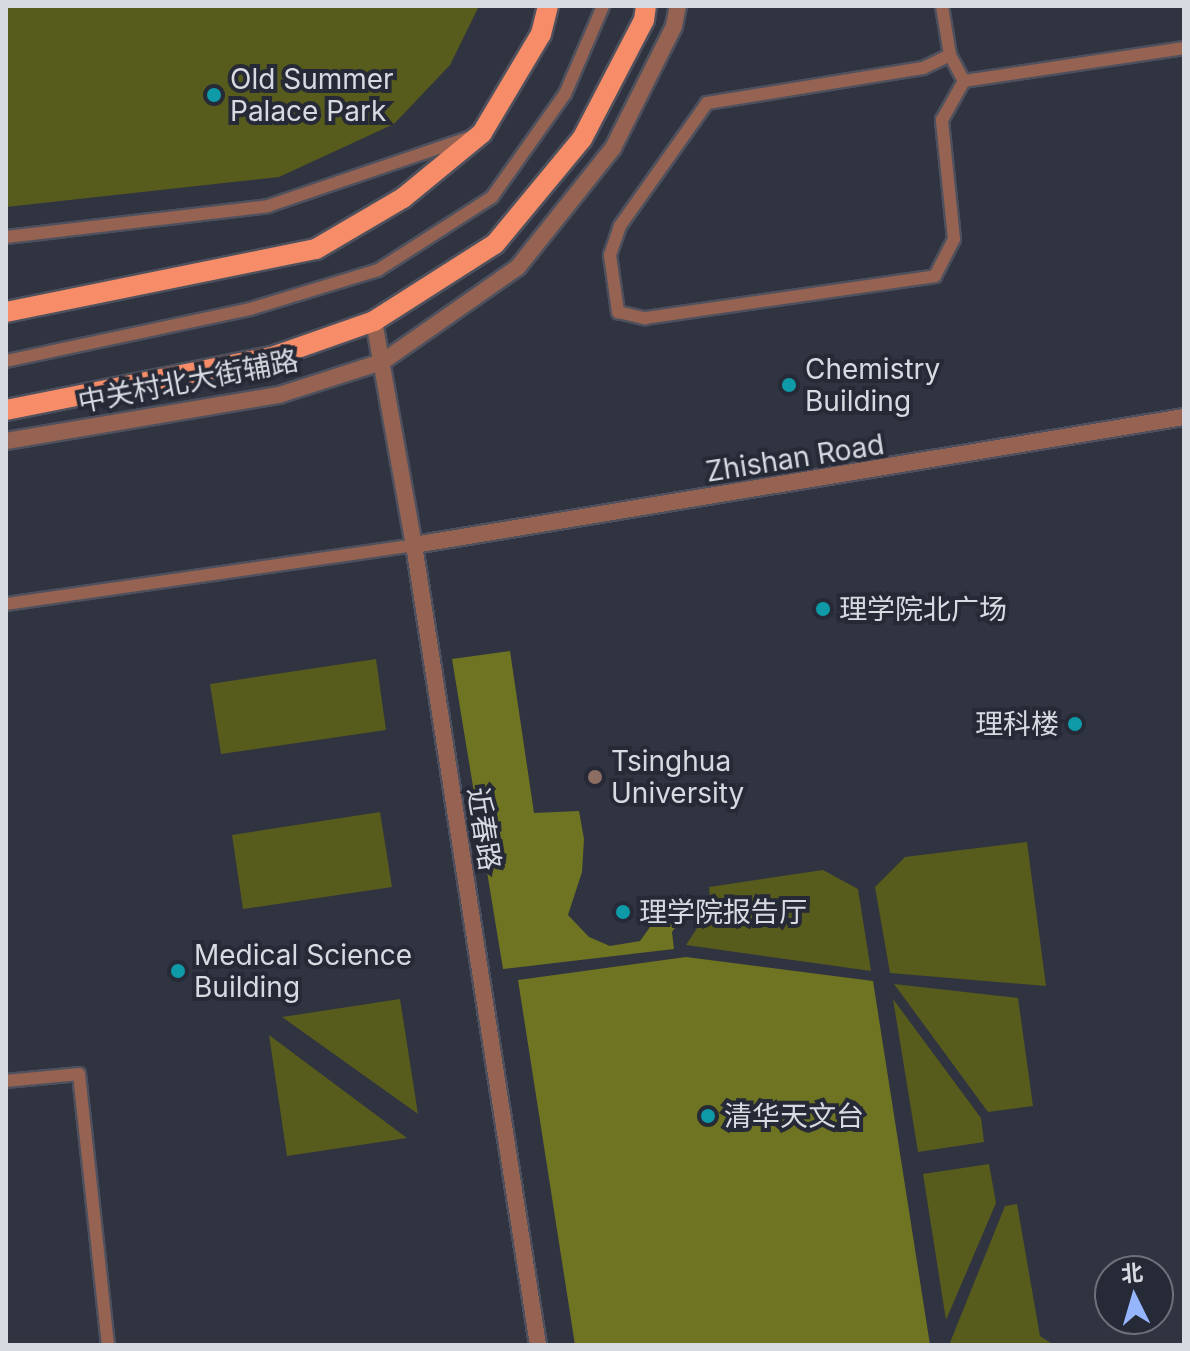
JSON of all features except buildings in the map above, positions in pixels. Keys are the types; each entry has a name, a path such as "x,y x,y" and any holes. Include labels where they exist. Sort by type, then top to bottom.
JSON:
{"main road":[{"path":"6,312 316,249 403,198 482,133 541,34 548,6"},
{"path":"6,410 272,357 374,321 495,244 582,139 644,20 646,6"}],"street":[{"name":"中关村北大街辅路","path":"6,441 279,395 382,362 518,267 613,148 674,26 678,6"},
{"name":"近春路","path":"374,321 414,545 538,1345"},
{"name":"Zhishan Road","path":"414,545 1184,417"}],"lane":[{"path":"6,361 250,309 378,270 492,197 565,94 603,6"},
{"path":"942,6 950,55 964,81"},
{"path":"964,81 1184,48"},
{"path":"950,55 923,68 707,103 620,226 610,255 618,312 645,318 935,276 954,239 942,120 964,81"},
{"path":"6,237 268,206 482,133"},
{"path":"6,604 414,545"},
{"path":"6,1081 79,1074 108,1345"}],"green space":[{"name":"Old Summer Palace Park","path":"6,6 479,6 450,65 394,124 279,177 6,207"},
{"path":"510,651 534,813 579,811 584,839 582,872 568,915 589,937 610,946 640,941 673,895 690,908 672,932 674,949 503,969 452,659"},
{"path":"376,659 386,730 221,754 210,684"},
{"path":"380,812 392,887 243,909 232,835"},
{"path":"1027,842 1046,986 890,973 875,887 905,857"},
{"path":"823,870 858,889 871,971 686,945 711,907 709,887"},
{"path":"686,957 873,981 930,1345 575,1345 518,980"},
{"path":"894,984 1018,998 1033,1106 988,1112"},
{"path":"400,999 418,1114 282,1017"},
{"path":"893,999 981,1118 984,1142 918,1152"},
{"path":"269,1035 407,1138 287,1156"},
{"path":"989,1164 996,1203 946,1320 923,1174"},
{"path":"1017,1204 1040,1336 1054,1345 949,1345 1005,1206"}],"place":[{"name":"Old Summer Palace Park","path":"214,95"},
{"name":"Chemistry Building","path":"789,385"},
{"name":"理学院北广场","path":"823,609"},
{"name":"理科楼","path":"1075,724"},
{"name":"Tsinghua University","path":"595,777"},
{"name":"理学院报告厅","path":"623,912"},
{"name":"Medical Science Building","path":"178,971"},
{"name":"清华天文台","path":"708,1116"}]}
